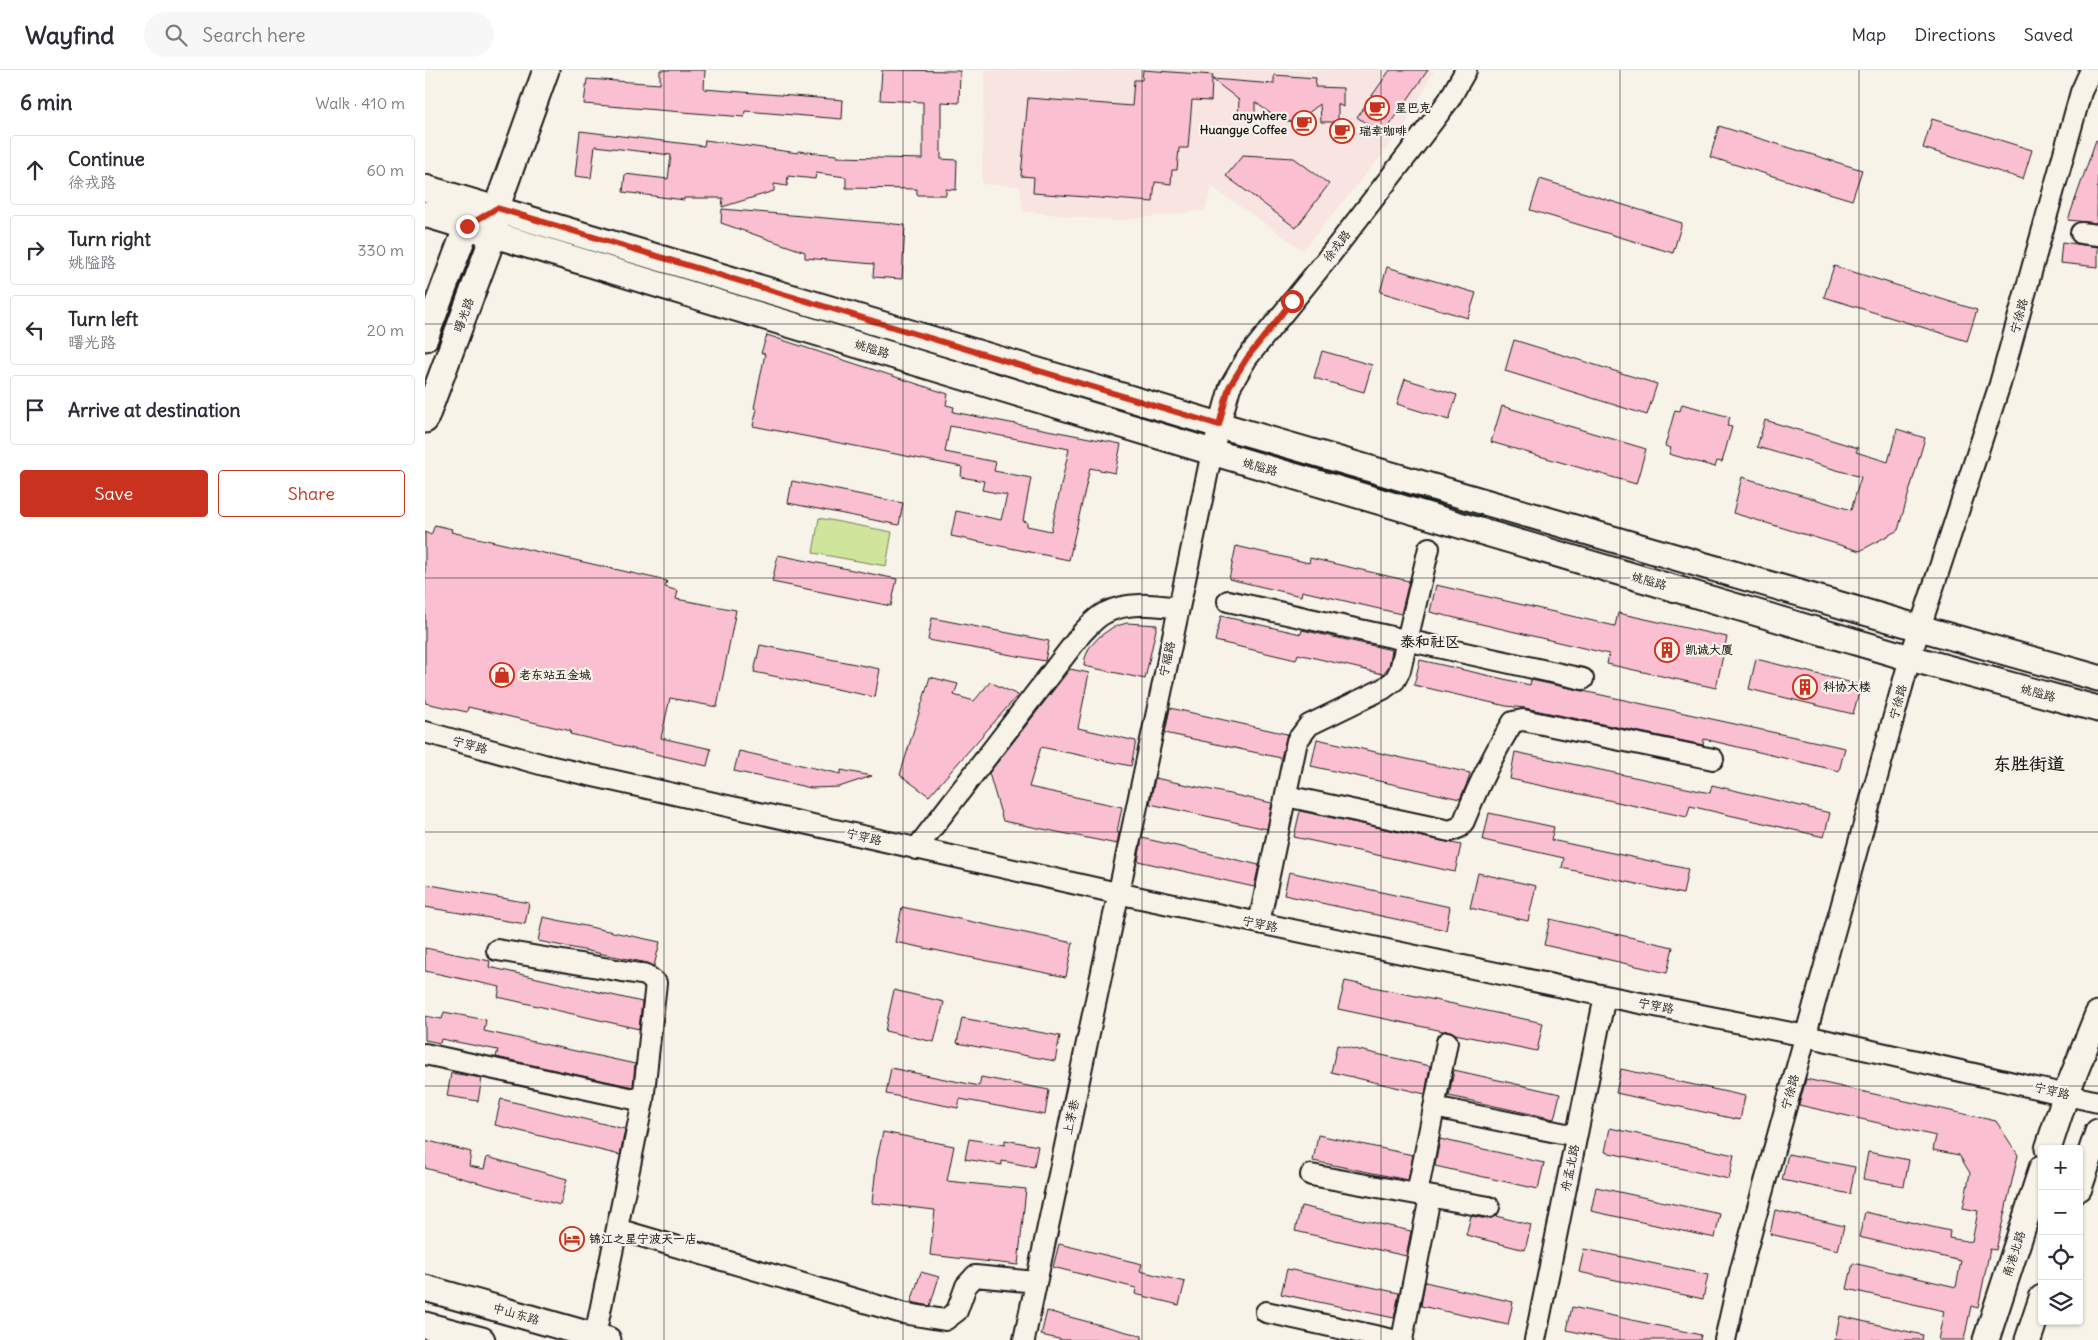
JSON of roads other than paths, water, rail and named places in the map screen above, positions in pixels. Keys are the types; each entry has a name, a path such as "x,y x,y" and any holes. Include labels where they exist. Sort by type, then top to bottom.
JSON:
{"main road":[{"name":"曙光路","path":"425,420 494,234 497,208 546,70"},
{"path":"425,188 1219,425 2098,678"},
{"path":"425,338 467,226 497,208"},
{"name":"姚隘路","path":"425,214 1212,452 1910,658 2098,709"},
{"path":"2049,1145 2066,1094 2098,1014"},
{"path":"2083,1176 2098,1132"},
{"name":"甬港北路","path":"1986,1340 2038,1180"},
{"name":"中山东路","path":"425,1288 601,1338"},
{"path":"2027,1340 2038,1309"},
{"path":"425,1324 481,1340"}],"street":[{"name":"徐戎路","path":"1219,425 1229,387 1247,358 1409,153 1449,100 1466,70"},
{"name":"宁徐路","path":"1725,1340 1741,1269 1910,658 2000,384 2081,92 2093,71"},
{"name":"宁福路","path":"1117,894 1219,425"},
{"path":"1259,924 1297,741 1309,725 1383,689 1395,680 1400,670 1429,548"},
{"path":"1228,602 1583,679"},
{"path":"916,849 1082,633 1097,618 1107,612 1125,607 1156,606 1178,608"},
{"path":"1286,796 1450,831 1460,827 1464,821 1480,780 1513,722 1523,720 1713,759"},
{"name":"宁穿路","path":"425,732 544,766 1117,894 1806,1036 2098,1102"},
{"name":"上茅巷","path":"1024,1340 1117,894"},
{"path":"497,950 646,975 656,982 643,1101 617,1229 601,1338"},
{"name":"舟孟北路","path":"1535,1340 1605,996"},
{"path":"1402,1340 1424,1195 1434,1107 1447,1042"},
{"path":"425,1054 643,1101"},
{"path":"1434,1107 1576,1136"},
{"path":"1311,1175 1489,1207"},
{"path":"617,1229 902,1313 937,1319 945,1320 957,1311 966,1286 975,1276 1036,1282"},
{"path":"1266,1312 1393,1340"}],"place":[{"name":"星巴克","path":"1377,108"},
{"name":"anywhere Huangye Coffee","path":"1304,123"},
{"name":"瑞幸咖啡","path":"1342,131"},
{"name":"凯诚大厦","path":"1667,650"},
{"name":"老东站五金城","path":"502,675"},
{"name":"科协大楼","path":"1805,687"},
{"name":"锦江之星宁波天一店","path":"572,1239"}],"district":[{"name":"泰和社区","path":"1430,642"},
{"name":"东胜街道","path":"2029,764"}]}
